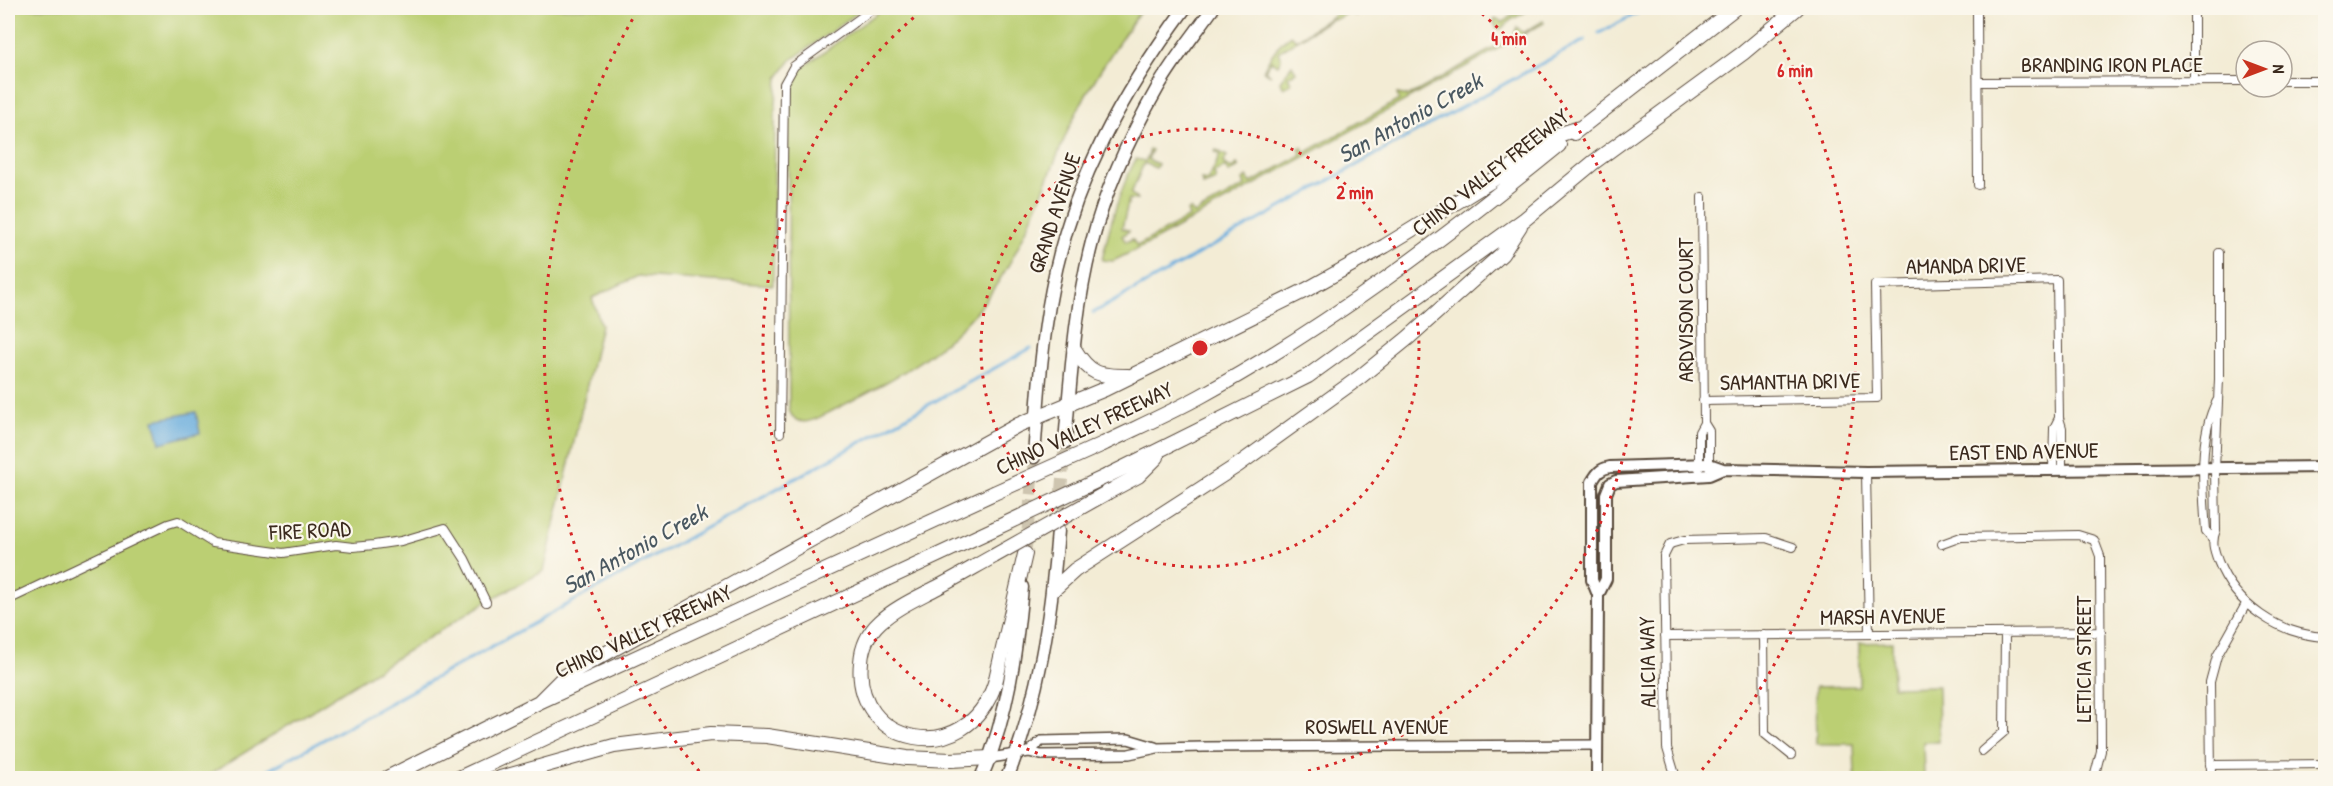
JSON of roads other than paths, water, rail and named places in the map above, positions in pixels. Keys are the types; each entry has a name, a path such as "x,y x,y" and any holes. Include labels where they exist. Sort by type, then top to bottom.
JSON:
{"highway":[{"name":"CHINO VALLEY FREEWAY","path":"387,778 539,702 1103,444 1209,391 1254,365 1370,290 1464,223 1580,128 1735,8"},
{"path":"459,778 1107,476 1308,376 1525,219 1594,162 1743,53 1797,8"},
{"path":"539,702 565,676 1018,425 1069,405 1133,375 1306,290 1385,246 1482,187 1561,134 1580,128"},
{"path":"1053,590 1075,570 1238,465 1359,377 1408,338 1502,254 1525,219"},
{"path":"1074,349 1086,366 1095,373 1109,376 1133,375"},
{"path":"1025,551 995,683 985,706 968,726 955,734 930,739 908,736 890,727 873,712 862,689 860,671 862,653 869,635 880,621 900,607 1138,476 1166,448"},
{"path":"500,778 614,746 711,734 767,736 907,758 951,760 990,758"}],"main road":[{"name":"GRAND AVENUE","path":"1034,457 1048,308 1063,245 1092,160 1113,117 1133,83 1185,8"},
{"name":"GRAND AVENUE","path":"1065,442 1082,290 1097,224 1120,160 1164,77 1213,8"},
{"name":"EAST END AVENUE","path":"1598,595 1592,580 1592,482 1597,473 1603,469 1866,472 2325,467"},
{"name":"EAST END AVENUE","path":"1598,595 1606,579 1606,494 1610,484 1616,481 1704,470"},
{"path":"1007,778 1023,753 1040,673 1053,590 1058,531"},
{"path":"981,778 1003,719 1010,685 1025,551"},
{"path":"1597,778 1598,595"}],"street":[{"path":"780,433 783,84 794,66 874,8"},
{"path":"1977,8 1978,185"},
{"path":"2194,8 2194,82"},
{"name":"BRANDING IRON PLACE","path":"1978,82 2234,81"},
{"path":"2294,81 2325,81"},
{"name":"ARDVISON COURT","path":"1702,197 1703,401 1704,423 1709,431 1704,470"},
{"path":"2219,253 2218,400 2210,469 2216,530 2212,538 2214,550 2223,574 2246,604 2268,619 2291,630 2325,637"},
{"name":"AMANDA DRIVE","path":"1877,398 1875,285 2057,280 2059,418 2062,428 2058,469"},
{"name":"SAMANTHA DRIVE","path":"1703,401 1877,398"},
{"path":"1866,472 1869,634"},
{"name":"FIRE ROAD","path":"8,600 178,521 213,543 283,553 336,545 353,547 401,541 445,528 465,559 486,602"},
{"name":"LETICIA STREET","path":"1942,544 1961,537 2078,535 2094,540 2100,556 2101,632 2101,750 2094,778"},
{"name":"ALICIA WAY","path":"1676,778 1667,748 1664,556 1670,544 1684,540 1766,538 1793,547"},
{"path":"2211,778 2210,682 2217,656 2246,604"},
{"name":"MARSH AVENUE","path":"1665,636 2101,632"},
{"path":"1982,751 2004,732 2005,633"},
{"path":"1764,635 1765,734 1791,755"},
{"name":"ROSWELL AVENUE","path":"1023,753 1041,741 1128,739 1157,748"},
{"name":"ROSWELL AVENUE","path":"990,758 1023,753 1041,755 1129,754 1157,748 1597,745"},
{"path":"2210,765 2325,764"}],"water":[{"path":"196,412 200,433 160,443 154,420"}],"waterway":[{"name":"San Antonio Creek","path":"1599,33 1647,8"},
{"name":"San Antonio Creek","path":"1093,313 1585,40"},
{"name":"San Antonio Creek","path":"254,778 1031,348"}],"tunnel":[{"path":"1058,527 1065,442"},
{"path":"1026,548 1034,457"}]}
